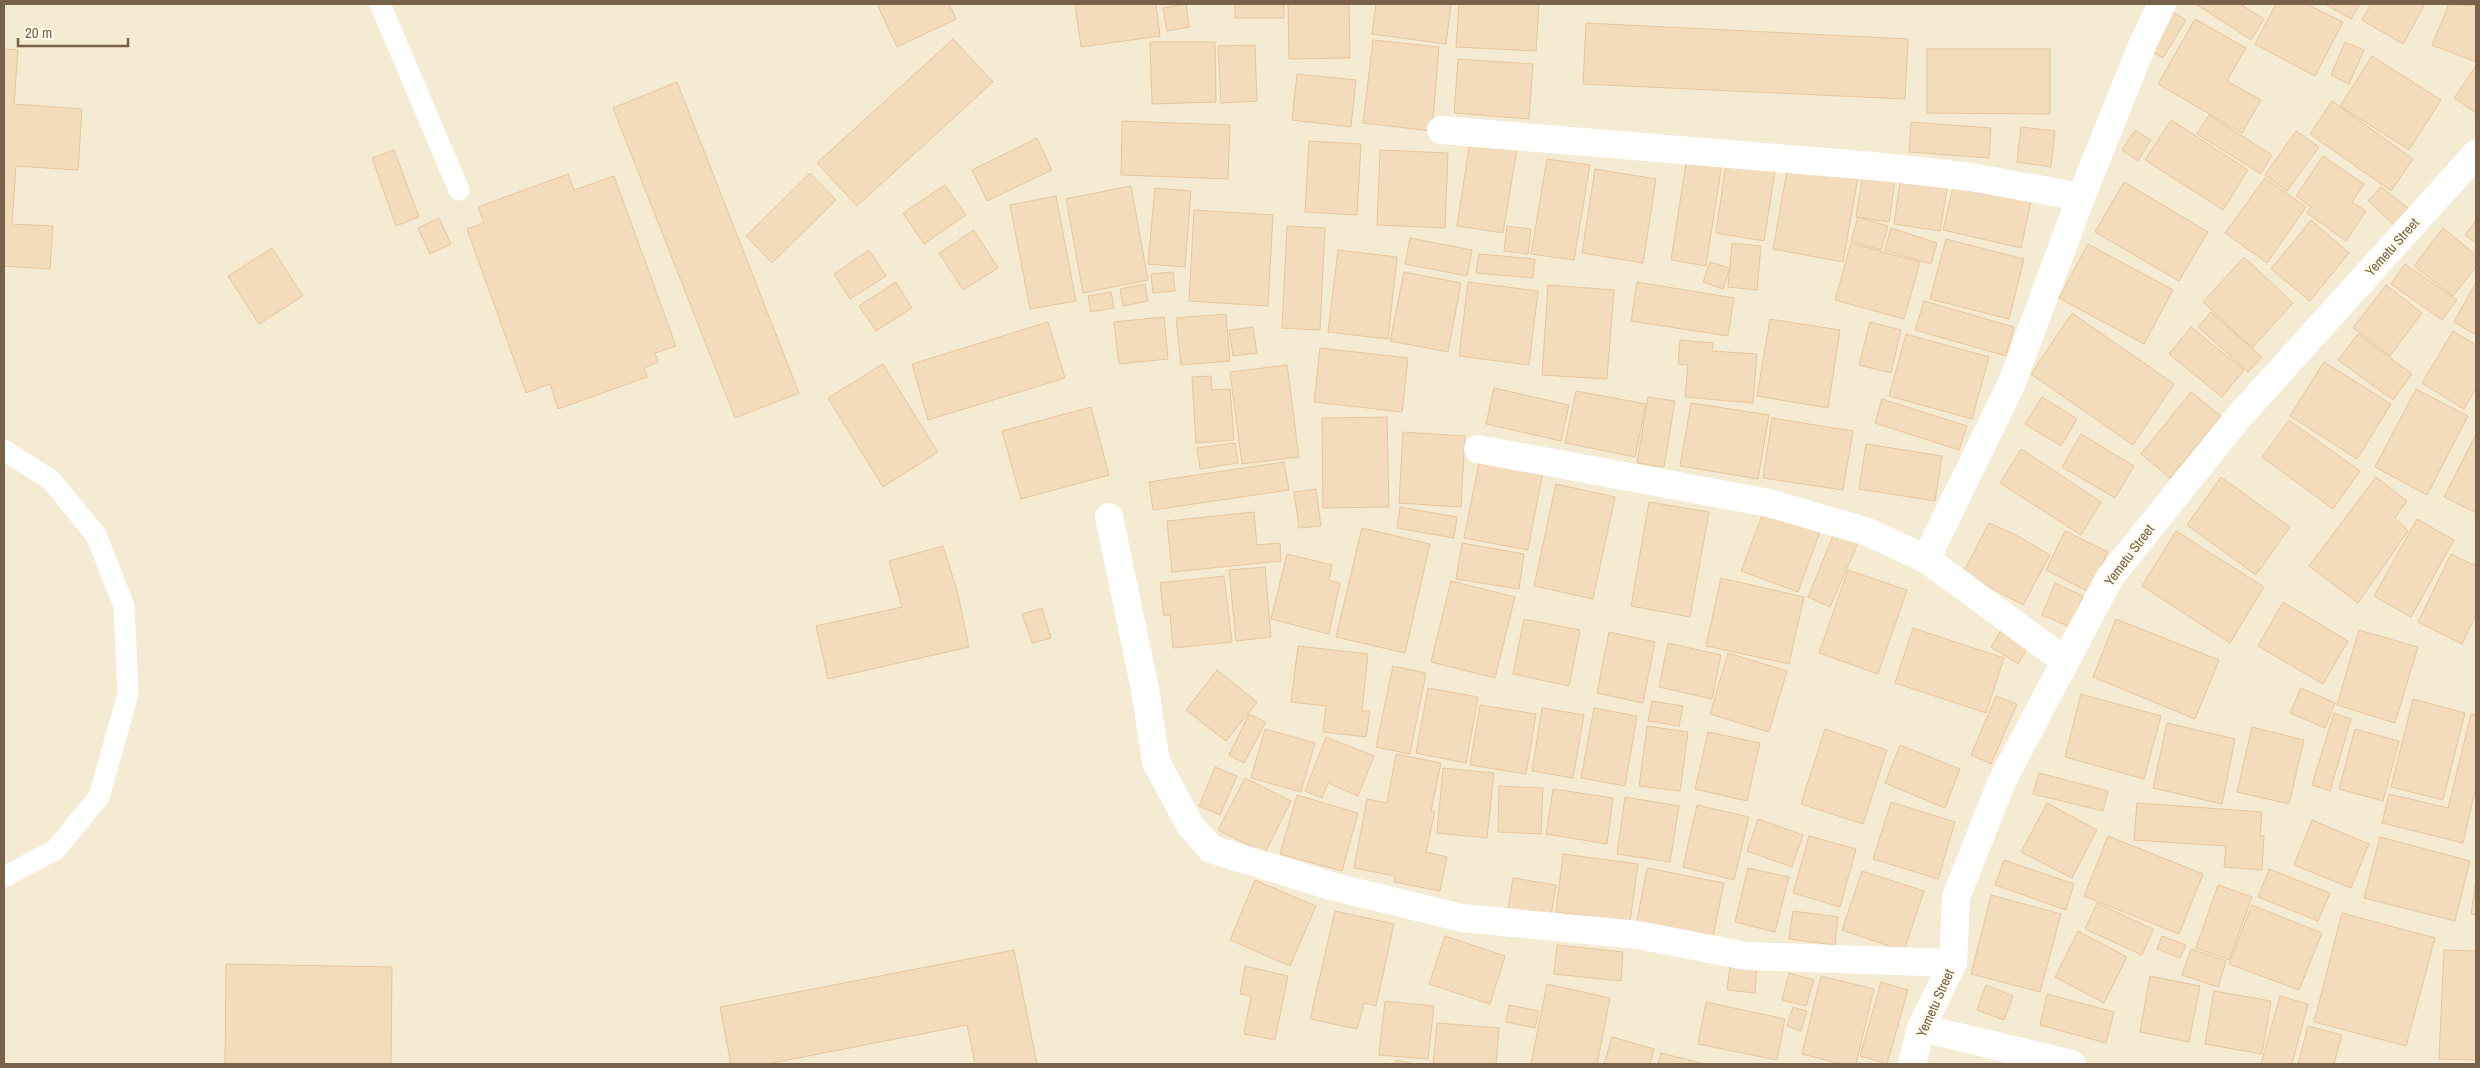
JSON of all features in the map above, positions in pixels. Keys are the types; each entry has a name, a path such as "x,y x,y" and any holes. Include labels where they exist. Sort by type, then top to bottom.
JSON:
{"street":[{"path":"1926,559 2011,385 2081,197 2144,41 2162,4"},
{"path":"1441,130 1884,167 1971,177 2081,197"},
{"name":"Yemetu Street","path":"1912,1064 1921,1028 1953,963 1956,897 2002,780 2064,660 2110,577 2237,419 2476,154"},
{"path":"1478,450 1769,503 1868,532 1926,559 2064,660"},
{"path":"1109,517 1145,689 1156,762 1190,825 1211,849 1331,886 1462,918 1638,935 1746,956 1953,963"},
{"path":"1921,1028 2072,1064"}],"lane":[{"path":"380,4 459,190"},
{"path":"4,450 52,480 96,535 124,606 128,694 99,796 55,850 4,877"}],"shaded area":[{"path":"4,4 2476,4 2476,1064 4,1064"}],"building":[{"path":"877,4 949,4 956,19 897,47"},
{"path":"1075,4 1156,4 1160,36 1081,47"},
{"path":"1186,4 1189,27 1167,31 1163,8"},
{"path":"1235,4 1284,4 1284,18 1235,18"},
{"path":"1288,4 1349,4 1350,58 1289,59"},
{"path":"1376,4 1451,4 1446,44 1372,34"},
{"path":"1459,4 1539,4 1536,51 1456,47"},
{"path":"2196,4 2240,4 2264,19 2251,40"},
{"path":"2276,4 2306,4 2343,22 2315,76 2255,44"},
{"path":"2325,4 2360,4 2351,19"},
{"path":"2371,4 2425,4 2403,44 2362,20"},
{"path":"2449,4 2476,6 2476,62 2432,45"},
{"path":"2171,11 2186,20 2163,58 2148,49"},
{"path":"2195,19 2246,48 2227,81 2261,100 2242,133 2158,84"},
{"path":"1586,23 1908,39 1905,99 1583,84"},
{"path":"953,39 993,82 857,206 817,163"},
{"path":"1373,40 1439,47 1432,131 1363,123"},
{"path":"1150,42 1215,42 1216,102 1152,104"},
{"path":"2345,42 2364,50 2349,84 2331,75"},
{"path":"1255,45 1257,101 1221,103 1218,46"},
{"path":"4,49 18,50 14,104 82,109 78,170 16,166 12,224 53,226 50,269 4,266"},
{"path":"1927,49 2050,49 2050,114 1927,113"},
{"path":"2372,56 2441,100 2409,150 2340,106"},
{"path":"1458,59 1533,64 1529,119 1454,113"},
{"path":"2476,66 2476,113 2454,98"},
{"path":"1297,74 1356,80 1351,127 1292,120"},
{"path":"677,82 799,393 735,418 613,108"},
{"path":"2332,101 2413,159 2391,191 2310,134"},
{"path":"2209,115 2272,155 2261,174 2197,134"},
{"path":"2171,120 2248,170 2223,210 2145,160"},
{"path":"1122,121 1230,125 1228,179 1121,175"},
{"path":"1911,122 1991,128 1989,158 1909,152"},
{"path":"2021,127 2055,131 2051,167 2017,162"},
{"path":"2135,130 2151,140 2138,161 2122,150"},
{"path":"2296,131 2319,147 2287,191 2265,175"},
{"path":"1037,138 1052,170 987,201 972,170"},
{"path":"1309,141 1361,144 1357,215 1305,212"},
{"path":"1470,141 1517,149 1503,233 1457,226"},
{"path":"394,150 419,217 396,226 372,158"},
{"path":"1380,150 1448,153 1445,228 1377,225"},
{"path":"2323,156 2364,184 2352,202 2366,211 2346,241 2307,213 2311,207 2296,196"},
{"path":"1687,157 1722,163 1706,266 1671,260"},
{"path":"1547,159 1590,165 1574,260 1531,254"},
{"path":"1726,163 1775,171 1764,241 1716,233"},
{"path":"1788,165 1858,178 1843,262 1773,249"},
{"path":"1864,168 1896,173 1889,222 1856,217"},
{"path":"1595,169 1656,179 1643,263 1582,253"},
{"path":"810,173 836,200 772,263 746,236"},
{"path":"568,174 574,190 614,176 676,346 655,353 658,362 644,368 647,377 558,409 550,384 526,393 467,229 484,223 478,207"},
{"path":"1901,175 1948,183 1940,231 1894,224"},
{"path":"2265,178 2306,207 2267,263 2225,233"},
{"path":"1955,179 2032,197 2021,248 1943,230"},
{"path":"2124,182 2208,232 2179,281 2095,232"},
{"path":"945,185 966,215 924,244 903,213"},
{"path":"1131,186 1148,280 1083,293 1066,199"},
{"path":"2381,187 2408,208 2394,225 2368,201"},
{"path":"1155,188 1191,191 1185,267 1148,264"},
{"path":"1056,196 1076,301 1030,309 1010,205"},
{"path":"1194,210 1273,215 1268,306 1189,301"},
{"path":"1858,217 1888,226 1881,250 1851,241"},
{"path":"439,218 451,244 430,254 418,228"},
{"path":"2311,220 2349,253 2310,301 2271,269"},
{"path":"2476,220 2476,243 2465,235"},
{"path":"1287,226 1325,228 1320,330 1282,328"},
{"path":"1507,226 1531,229 1528,254 1504,251"},
{"path":"1891,228 1937,243 1931,264 1885,250"},
{"path":"2443,228 2476,255 2476,267 2453,296 2414,266"},
{"path":"974,230 998,268 963,290 939,253"},
{"path":"1410,238 1472,250 1467,276 1405,264"},
{"path":"1946,239 2024,259 2009,319 1930,299"},
{"path":"1732,243 1761,246 1757,290 1728,287"},
{"path":"1851,243 1920,262 1904,319 1835,300"},
{"path":"2088,244 2173,290 2144,344 2059,298"},
{"path":"272,248 303,296 259,324 228,276"},
{"path":"869,250 886,276 850,299 834,274"},
{"path":"1338,250 1397,257 1388,339 1328,332"},
{"path":"1479,254 1535,259 1533,278 1476,273"},
{"path":"2244,257 2293,303 2252,348 2203,302"},
{"path":"1710,262 1730,268 1723,289 1703,282"},
{"path":"2405,264 2457,300 2442,320 2391,284"},
{"path":"1173,272 1175,291 1153,293 1151,274"},
{"path":"1404,272 1461,283 1448,352 1390,341"},
{"path":"896,282 912,308 876,331 859,306"},
{"path":"1468,282 1538,291 1529,365 1459,356"},
{"path":"1637,282 1734,298 1728,336 1631,321"},
{"path":"2476,282 2476,335 2454,322"},
{"path":"1145,284 1148,301 1123,306 1120,289"},
{"path":"1548,285 1614,290 1607,379 1542,375"},
{"path":"2386,285 2422,313 2390,356 2353,328"},
{"path":"1111,292 1114,308 1091,312 1088,296"},
{"path":"1924,301 2014,327 2006,356 1915,330"},
{"path":"2211,312 2262,357 2248,372 2198,327"},
{"path":"2072,313 2174,384 2133,445 2031,374"},
{"path":"1226,314 1230,361 1181,365 1176,318"},
{"path":"1164,317 1168,359 1119,364 1114,322"},
{"path":"1770,319 1840,330 1828,408 1757,396"},
{"path":"1048,322 1065,378 928,420 912,364"},
{"path":"1870,322 1901,330 1891,373 1859,365"},
{"path":"1253,327 1257,353 1233,356 1229,330"},
{"path":"2191,327 2244,370 2222,397 2169,354"},
{"path":"2453,331 2476,345 2476,388 2464,409 2422,383"},
{"path":"1906,334 1989,357 1972,419 1889,396"},
{"path":"2358,334 2412,374 2393,400 2338,360"},
{"path":"1680,340 1713,343 1712,351 1757,354 1753,403 1685,397 1688,365 1678,364"},
{"path":"1320,348 1408,358 1402,412 1314,402"},
{"path":"2324,362 2391,404 2357,459 2290,416"},
{"path":"883,364 938,452 883,487 828,398"},
{"path":"1287,365 1299,457 1242,464 1230,372"},
{"path":"1211,376 1212,390 1230,389 1234,440 1196,443 1192,377"},
{"path":"1494,388 1569,405 1561,441 1486,424"},
{"path":"2416,389 2468,416 2427,495 2375,467"},
{"path":"1576,391 1646,404 1635,457 1565,443"},
{"path":"2191,392 2221,416 2170,478 2141,454"},
{"path":"1648,397 1675,401 1664,467 1637,463"},
{"path":"2042,397 2077,419 2061,446 2025,424"},
{"path":"1882,399 1967,426 1959,450 1875,423"},
{"path":"1691,403 1769,415 1758,479 1680,466"},
{"path":"1091,407 1109,475 1021,499 1002,431"},
{"path":"1387,417 1389,507 1323,508 1322,418"},
{"path":"1772,418 1853,431 1843,490 1763,478"},
{"path":"2289,420 2360,471 2333,509 2262,457"},
{"path":"1403,432 1465,436 1461,507 1399,503"},
{"path":"2081,434 2134,466 2115,498 2062,467"},
{"path":"2476,434 2476,513 2444,497"},
{"path":"1235,443 1238,463 1200,469 1197,448"},
{"path":"1866,444 1942,456 1935,501 1859,489"},
{"path":"2021,449 2101,502 2081,535 2000,483"},
{"path":"1480,458 1543,471 1528,550 1464,538"},
{"path":"1284,462 1289,490 1153,510 1149,482"},
{"path":"2221,477 2290,527 2256,575 2187,525"},
{"path":"2376,477 2407,501 2395,518 2408,531 2358,603 2309,566"},
{"path":"1556,484 1615,497 1593,599 1534,586"},
{"path":"1316,489 1321,526 1299,528 1294,492"},
{"path":"1649,502 1709,512 1690,617 1631,606"},
{"path":"1400,507 1457,517 1454,538 1397,528"},
{"path":"1765,508 1821,529 1798,592 1741,571"},
{"path":"1254,512 1257,545 1280,543 1281,561 1172,572 1167,521"},
{"path":"2417,519 2454,540 2411,617 2374,596"},
{"path":"1989,523 2016,535 2050,555 2023,605 1963,573"},
{"path":"1362,528 1430,544 1405,653 1336,637"},
{"path":"1835,531 1859,541 1830,607 1808,597"},
{"path":"2065,531 2108,552 2089,592 2046,570"},
{"path":"2176,531 2264,587 2230,643 2142,586"},
{"path":"1462,543 1524,554 1519,589 1456,579"},
{"path":"943,546 958,594 969,647 828,679 816,626 902,607 889,561"},
{"path":"1287,554 1332,565 1329,580 1340,583 1329,634 1271,619"},
{"path":"2451,554 2476,566 2476,615 2462,644 2418,622"},
{"path":"1265,567 1271,637 1236,641 1229,570"},
{"path":"1848,570 1907,590 1878,674 1819,653"},
{"path":"1224,576 1232,642 1173,648 1170,615 1164,616 1160,583"},
{"path":"1721,578 1804,597 1789,664 1706,646"},
{"path":"1451,581 1515,597 1495,678 1431,662"},
{"path":"2055,583 2083,596 2070,627 2042,615"},
{"path":"2283,602 2348,641 2323,684 2258,646"},
{"path":"1042,608 1051,638 1032,643 1022,614"},
{"path":"1524,619 1580,630 1569,686 1513,674"},
{"path":"2116,619 2219,660 2195,719 2093,677"},
{"path":"1913,628 2004,658 1986,713 1895,683"},
{"path":"2002,629 2029,646 2018,664 1991,647"},
{"path":"2359,630 2418,647 2395,723 2337,705"},
{"path":"1609,632 1655,642 1643,703 1597,693"},
{"path":"1668,643 1721,655 1712,699 1659,687"},
{"path":"1298,646 1368,654 1362,711 1370,711 1366,737 1323,732 1326,706 1291,702"},
{"path":"1728,653 1787,671 1769,732 1710,714"},
{"path":"1393,666 1426,673 1410,754 1376,747"},
{"path":"1217,670 1257,702 1226,741 1186,710"},
{"path":"1428,688 1478,697 1466,763 1416,753"},
{"path":"2301,688 2335,703 2325,728 2290,713"},
{"path":"2081,694 2161,716 2144,779 2065,757"},
{"path":"1996,696 2017,704 1991,764 1971,755"},
{"path":"2413,699 2465,713 2443,800 2391,787"},
{"path":"1652,701 1683,706 1679,726 1648,721"},
{"path":"1480,705 1536,714 1526,774 1470,765"},
{"path":"1542,708 1584,715 1573,778 1532,771"},
{"path":"1594,708 1637,716 1625,786 1581,778"},
{"path":"2334,713 2351,719 2330,791 2312,785"},
{"path":"1249,714 1266,722 1244,763 1229,755"},
{"path":"2471,714 2476,715 2476,787 2463,843 2382,823 2389,794 2448,808"},
{"path":"2167,723 2235,739 2222,804 2153,788"},
{"path":"1647,726 1688,732 1680,791 1639,786"},
{"path":"2252,727 2304,740 2289,804 2237,792"},
{"path":"1265,729 1315,743 1301,792 1251,778"},
{"path":"1825,729 1887,750 1863,824 1801,804"},
{"path":"2355,729 2399,741 2383,801 2339,789"},
{"path":"1708,732 1760,743 1747,801 1695,789"},
{"path":"1326,737 1374,756 1358,796 1328,783 1322,798 1305,791"},
{"path":"1900,745 1960,769 1945,808 1885,783"},
{"path":"1396,754 1441,763 1431,811 1435,811 1426,852 1447,857 1440,891 1394,882 1395,876 1354,868 1367,799 1387,803"},
{"path":"1215,767 1237,776 1220,815 1199,806"},
{"path":"1443,768 1494,773 1487,838 1437,833"},
{"path":"2039,773 2108,791 2103,811 2033,794"},
{"path":"1245,778 1291,801 1265,853 1218,830"},
{"path":"1499,786 1543,788 1541,834 1498,832"},
{"path":"1553,789 1613,798 1607,844 1546,834"},
{"path":"1297,795 1358,813 1342,871 1280,854"},
{"path":"1625,797 1679,806 1670,862 1617,854"},
{"path":"1891,802 1955,822 1938,879 1873,859"},
{"path":"2047,803 2097,830 2072,878 2021,852"},
{"path":"2137,803 2262,812 2260,836 2264,836 2262,870 2224,867 2226,846 2134,840"},
{"path":"1697,805 1749,817 1734,880 1683,867"},
{"path":"1758,819 1803,835 1792,867 1747,851"},
{"path":"2312,820 2369,844 2351,888 2294,865"},
{"path":"1809,836 1856,849 1840,907 1793,893"},
{"path":"2108,836 2203,874 2179,934 2084,896"},
{"path":"2380,837 2470,861 2455,921 2364,898"},
{"path":"1563,854 1638,864 1630,922 1556,912"},
{"path":"2004,860 2074,884 2066,910 1995,885"},
{"path":"1647,868 1724,883 1712,941 1636,926"},
{"path":"1748,868 1789,877 1775,932 1735,922"},
{"path":"2269,869 2330,893 2318,921 2258,897"},
{"path":"1862,871 1924,891 1904,951 1842,930"},
{"path":"1513,878 1556,885 1550,923 1507,916"},
{"path":"2476,878 2476,915 2471,914"},
{"path":"1255,880 1316,906 1290,966 1230,940"},
{"path":"2218,885 2252,897 2229,960 2196,948"},
{"path":"1991,895 2061,914 2040,992 1971,974"},
{"path":"2097,903 2153,929 2142,955 2085,929"},
{"path":"2252,905 2322,933 2299,990 2229,964"},
{"path":"1335,911 1394,924 1376,1006 1364,1003 1357,1029 1310,1019"},
{"path":"1793,911 1838,917 1835,945 1789,939"},
{"path":"2342,913 2435,938 2406,1046 2314,1022"},
{"path":"2078,931 2127,957 2104,1003 2055,977"},
{"path":"1445,936 1505,956 1490,1004 1429,984"},
{"path":"2162,936 2186,945 2180,958 2157,949"},
{"path":"1557,945 1623,952 1621,981 1554,974"},
{"path":"2191,949 2226,961 2218,987 2182,975"},
{"path":"1014,950 1037,1064 975,1064 967,1025 767,1064 731,1064 720,1007"},
{"path":"2444,950 2476,951 2476,1060 2439,1059"},
{"path":"226,964 392,967 391,1064 225,1064"},
{"path":"1730,965 1757,968 1755,993 1727,990"},
{"path":"1245,966 1288,976 1275,1040 1244,1034 1251,996 1240,994"},
{"path":"1789,973 1814,980 1806,1006 1782,1000"},
{"path":"1821,976 1874,989 1856,1064 1841,1064 1802,1054"},
{"path":"2150,976 2200,986 2189,1042 2140,1032"},
{"path":"1881,982 1908,990 1887,1064 1860,1056"},
{"path":"1547,984 1610,998 1597,1064 1531,1064"},
{"path":"1986,985 2013,996 2004,1020 1977,1010"},
{"path":"2214,991 2271,1001 2262,1054 2205,1044"},
{"path":"2047,994 2114,1012 2106,1043 2040,1025"},
{"path":"2280,996 2308,1004 2292,1064 2261,1064"},
{"path":"1385,1001 1434,1006 1428,1059 1379,1055"},
{"path":"1706,1002 1785,1019 1777,1060 1698,1044"},
{"path":"1509,1005 1539,1011 1535,1028 1506,1022"},
{"path":"1793,1007 1807,1011 1801,1031 1787,1026"},
{"path":"1437,1023 1499,1028 1496,1064 1433,1064"},
{"path":"2308,1026 2342,1035 2334,1064 2298,1064"},
{"path":"1612,1037 1654,1049 1650,1064 1604,1064"},
{"path":"1661,1053 1705,1064 1658,1064"},
{"path":"1396,1060 1415,1064 1395,1064"}]}
